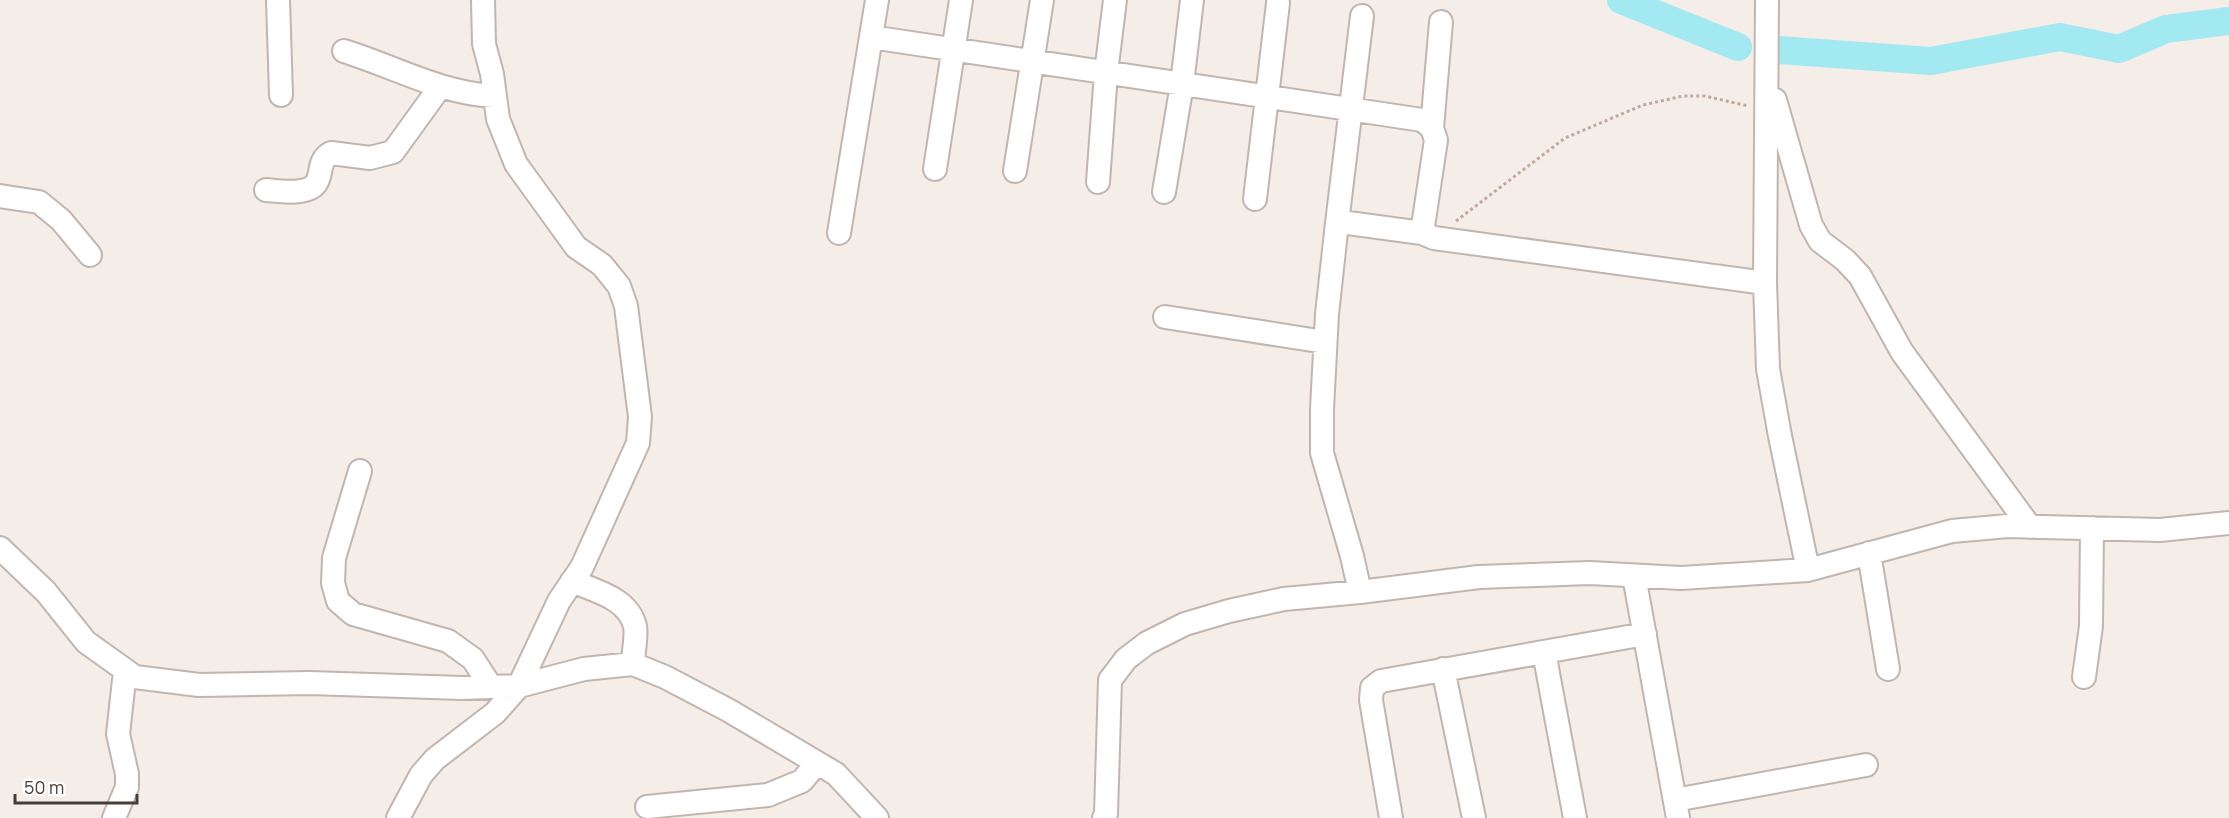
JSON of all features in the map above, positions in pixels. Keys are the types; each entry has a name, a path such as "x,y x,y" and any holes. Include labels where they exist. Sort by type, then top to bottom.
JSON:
{"street":[{"path":"278,0 281,95"},
{"path":"398,818 421,775 435,759 495,713 519,686 559,601 582,567 638,443 640,417 626,306 619,286 602,265 576,247 516,164 498,119 492,74 484,44 483,0"},
{"path":"839,233 877,0"},
{"path":"935,169 961,0"},
{"path":"1015,171 1042,0"},
{"path":"1098,182 1106,73 1115,0"},
{"path":"1164,192 1182,84 1192,0"},
{"path":"1767,0 1765,283 1768,369 1808,570"},
{"path":"1255,200 1278,3"},
{"path":"1360,592 1322,453 1322,409 1331,264 1362,16"},
{"path":"1428,235 1436,140 1432,128 1441,22"},
{"path":"871,37 1422,120 1432,128"},
{"path":"344,51 440,87 494,96"},
{"path":"1768,69 1811,225 1820,242 1845,260 1860,276 1902,352 2030,526"},
{"path":"266,190 300,191 315,185 320,180 321,163 325,156 331,153 370,158 393,152 440,87"},
{"path":"0,196 39,202 61,220 90,255"},
{"path":"1337,223 1348,222 1765,283"},
{"path":"1165,316 1325,342"},
{"path":"360,471 334,558 333,583 338,601 353,614 448,640 473,659 492,687"},
{"path":"1104,818 1110,680 1126,659 1147,643 1185,624 1229,611 1284,599 1479,577 1590,573 1680,578 1808,570 1952,531 2008,526 2160,530 2229,522"},
{"path":"2084,677 2091,626 2092,528"},
{"path":"0,548 46,592 86,642 135,677 199,685 310,683 492,687 519,686 584,669 633,664 665,676 738,715 836,774 877,818"},
{"path":"1869,553 1888,669"},
{"path":"1634,576 1677,809 1866,765"},
{"path":"572,581 622,603 635,627 633,664"},
{"path":"1391,818 1371,700 1372,688 1381,681 1645,634"},
{"path":"1544,652 1575,818"},
{"path":"1443,669 1474,818"},
{"path":"114,818 127,787 127,774 118,734 125,671"},
{"path":"647,807 768,795 802,781 817,763"}],"path":[{"path":"1428,235 1565,138 1643,105 1683,96 1705,96 1768,110"}],"waterway":[{"path":"1621,0 1738,47"},
{"path":"1778,50 1931,61 2060,37 2119,49 2166,29 2229,21"}]}
